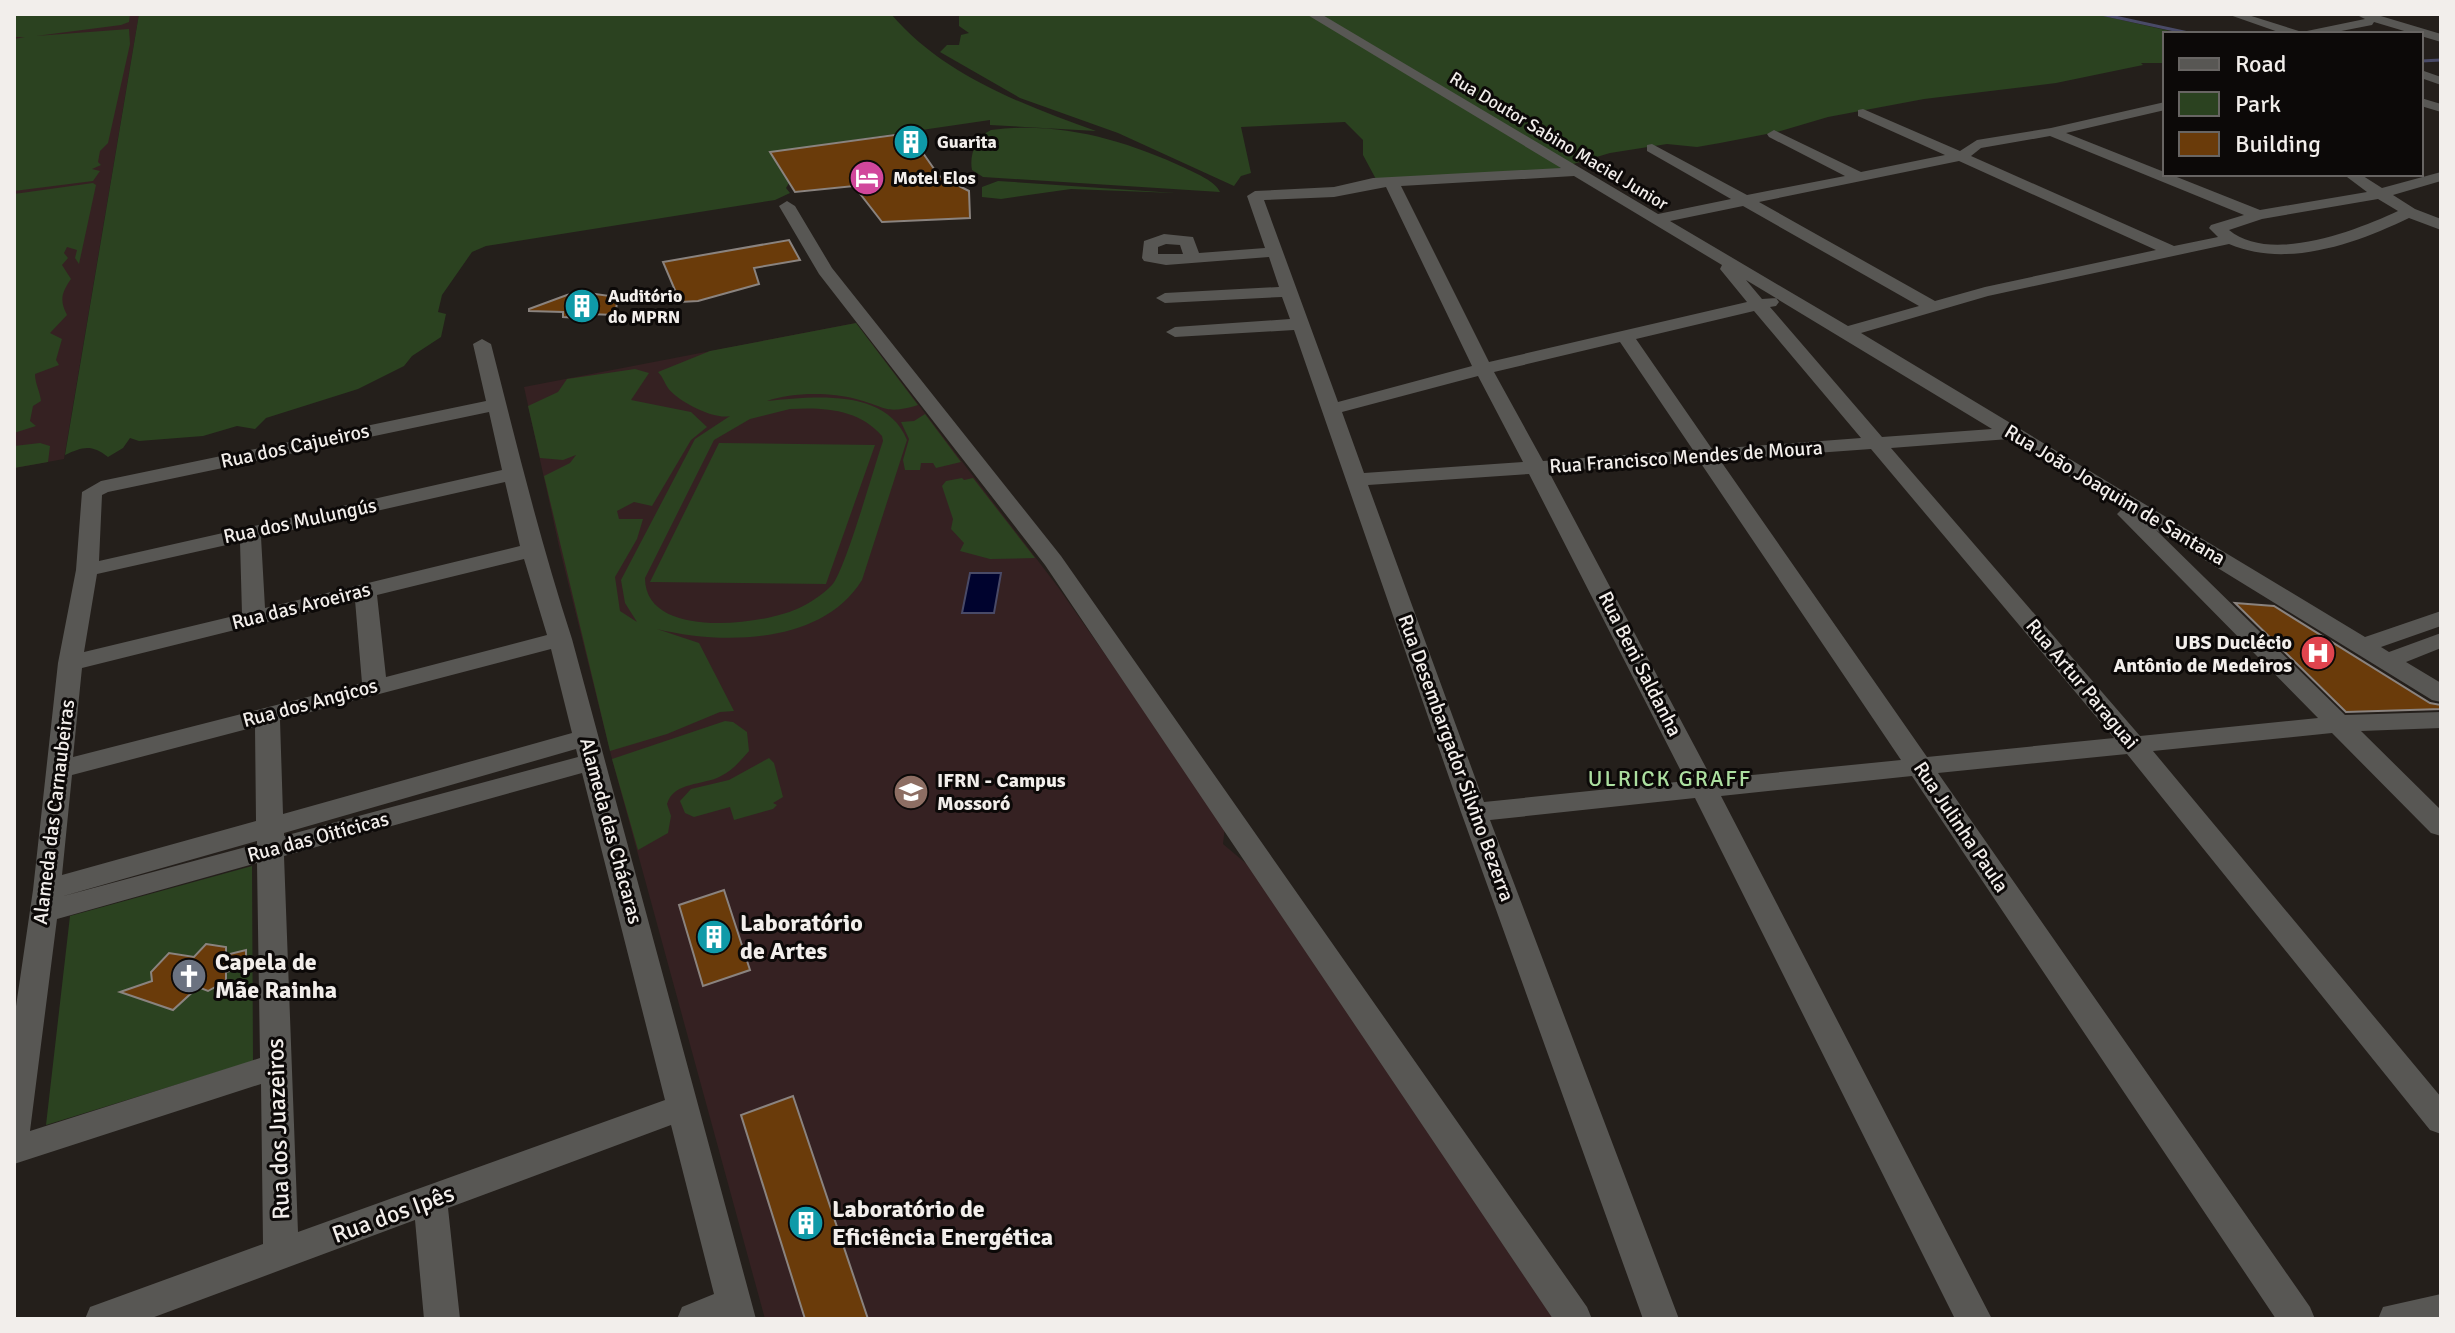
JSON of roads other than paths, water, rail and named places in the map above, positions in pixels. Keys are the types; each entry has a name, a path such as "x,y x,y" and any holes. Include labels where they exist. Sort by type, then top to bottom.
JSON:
{"street":[{"name":"Rua Doutor Sabino Maciel Junior","path":"1312,14 1788,297"},
{"path":"2233,14 2291,32"},
{"path":"2344,14 2413,32"},
{"path":"2317,32 2401,14"},
{"path":"2375,20 2404,32"},
{"path":"1655,219 1962,156 1977,144 2051,132 2163,106"},
{"path":"1863,113 2172,251"},
{"path":"2051,132 2259,215"},
{"path":"1774,134 1859,177"},
{"path":"1652,148 1932,306"},
{"path":"1391,182 1574,172"},
{"path":"2353,176 2409,212 2439,225"},
{"path":"2409,212 2345,239 2325,243 2261,247 2243,245 2219,230 2219,226 2259,215 2379,194 2441,176"},
{"name":"Rua Desembargador Silvino Bezerra","path":"1391,182 1334,192 1255,196 1474,812 1661,1319"},
{"name":"Rua Beni Saldanha","path":"1391,182 1483,369 1598,582 1974,1319"},
{"path":"787,206 825,270 1053,561 1574,1319"},
{"path":"1846,332 1932,306 2229,239"},
{"path":"1192,258 1275,252"},
{"name":"Rua Artur Paraguai","path":"1715,254 2134,745 2441,1120"},
{"path":"1165,298 1290,292"},
{"path":"1332,409 1483,369 1788,297"},
{"name":"Rua João Joaquim de Santana","path":"1788,297 2441,694"},
{"path":"1175,332 1301,324"},
{"name":"Rua Julinha Paula","path":"1625,336 2297,1319"},
{"name":"Alameda das Chácaras","path":"482,344 532,550 560,639 736,1311"},
{"name":"Rua dos Cajueiros","path":"92,492 101,487 499,404"},
{"name":"Rua Francisco Mendes de Moura","path":"1358,480 2014,433"},
{"name":"Rua dos Mulungús","path":"87,570 513,474"},
{"path":"2100,486 2441,826"},
{"name":"Alameda das Carnaubeiras","path":"14,1132 61,769 70,663 87,570 92,492"},
{"path":"250,532 254,617"},
{"name":"Rua das Aroeiras","path":"70,663 532,550"},
{"path":"365,591 375,686"},
{"path":"2362,646 2441,618"},
{"name":"Rua dos Angicos","path":"61,769 560,639"},
{"path":"2388,661 2441,640"},
{"name":"Rua dos Juazeiros","path":"267,715 281,1255"},
{"path":"1474,812 1921,769 2336,724 2441,720"},
{"name":"Rua das Oitícicas","path":"45,901 589,750"},
{"path":"14,1150 276,1066"},
{"name":"Rua dos Ipês","path":"103,1319 682,1107"},
{"path":"430,1200 442,1319"},
{"path":"695,1319 736,1311"},
{"path":"2396,1319 2441,1311"}],"water":[{"path":"970,573 1001,573 994,613 962,613"}],"waterway":[{"path":"2101,14 2184,32"},
{"path":"2423,61 2441,60"}],"place":[{"name":"Guarita","path":"911,142"},
{"name":"Motel Elos","path":"867,178"},
{"name":"Auditório do MPRN","path":"582,306"},
{"name":"UBS Duclécio Antônio de Medeiros","path":"2318,653"},
{"name":"IFRN - Campus Mossoró","path":"911,792"},
{"name":"Laboratório de Artes","path":"714,937"},
{"name":"Capela de Mãe Rainha","path":"189,976"},
{"name":"Laboratório de Eficiência Energética","path":"806,1223"}],"district":[{"name":"ULRICK GRAFF","path":"1670,778"}]}
